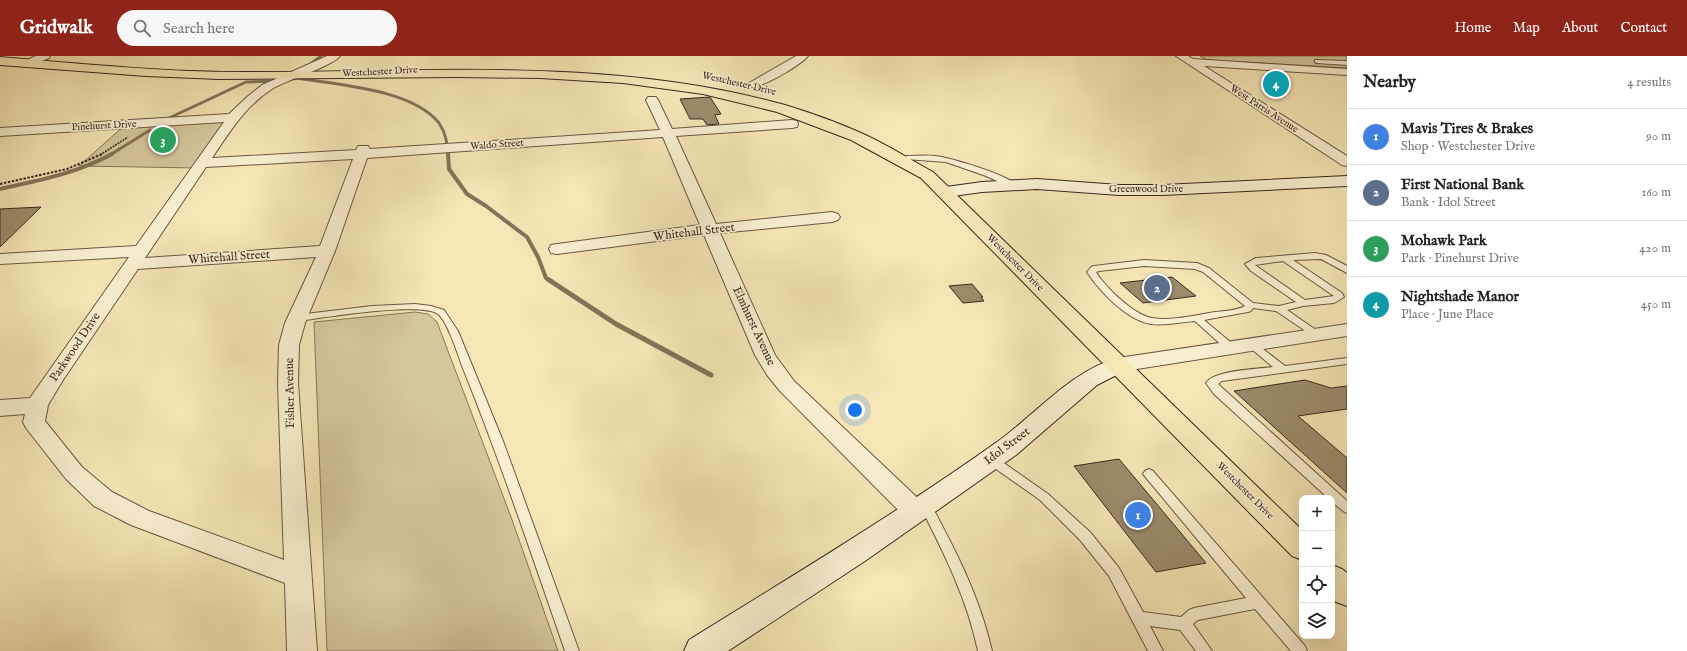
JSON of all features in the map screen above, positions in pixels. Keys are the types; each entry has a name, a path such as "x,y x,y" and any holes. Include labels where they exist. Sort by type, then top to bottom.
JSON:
{"main road":[{"name":"Westchester Drive","path":"0,61 172,74 290,76 576,64 630,66 688,73 738,82 805,103 835,115 881,140 907,158 946,192 1299,545"}],"street":[{"path":"29,63 45,56"},
{"name":"Parkwood Drive","path":"297,576 140,518 103,499 74,473 34,422 37,405 55,376 233,118 256,95 272,84 335,56"},
{"path":"738,82 778,72 803,56"},
{"path":"1186,59 1317,62 1347,72"},
{"name":"West Parris Avenue","path":"1186,59 1347,162"},
{"name":"Elmhurst Avenue","path":"652,100 668,133 765,355 774,370 787,386 920,508"},
{"name":"Pinehurst Drive","path":"0,132 233,118"},
{"name":"Waldo Street","path":"202,162 792,124"},
{"name":"Fisher Avenue","path":"302,651 288,383 289,345 297,318 327,251 362,151"},
{"name":"Greenwood Drive","path":"946,192 1037,184 1119,190 1163,190 1347,181"},
{"name":"Whitehall Street","path":"557,249 710,229 832,217"},
{"name":"Whitehall Street","path":"0,260 327,251"},
{"name":"Idol Street","path":"700,651 855,552 920,508 1007,448 1089,380 1118,365 1347,330"},
{"path":"0,408 37,405"}],"lane":[{"path":"1335,56 1347,57"},
{"path":"1317,62 1347,64"},
{"path":"907,158 934,158 947,160 989,174 1013,185"},
{"path":"1304,304 1254,269 1250,264 1256,261 1315,256 1323,257 1347,270"},
{"path":"1250,305 1248,309 1197,318 1149,321 1136,315 1125,306 1095,278 1091,272 1094,269 1099,268 1144,262 1197,266 1206,270 1245,299 1250,305 1279,309 1334,300 1339,297 1339,295 1285,259"},
{"path":"297,318 407,306 426,307 441,312 446,318 490,421 572,651"},
{"path":"1279,309 1316,334"},
{"path":"1197,318 1231,348"},
{"path":"1251,344 1283,370"},
{"path":"1347,361 1219,378 1211,383 1347,508"},
{"path":"990,459 1044,497 1085,536 1114,572 1156,651"},
{"path":"1149,474 1300,651"},
{"path":"920,508 941,534 974,610 985,651"},
{"path":"1184,624 1194,614 1258,602"},
{"path":"1139,618 1184,624 1205,651"}],"path":[{"path":"0,184 56,173 88,162 120,144 145,124"}],"shaded area":[{"path":"1200,56 1347,56 1347,68 1246,62 1214,64"},
{"path":"233,118 198,168 79,166 125,125"},
{"path":"415,312 428,314 437,322 511,517 558,651 327,651 314,322"}],"building":[{"path":"710,97 721,114 715,115 719,124 707,125 703,119 690,119 680,99"},
{"path":"41,207 0,247 0,209"},
{"path":"1172,277 1196,296 1143,303 1120,283"},
{"path":"972,284 983,297 981,297 984,301 963,303 949,286"},
{"path":"1305,380 1331,388 1347,386 1347,409 1298,416 1347,458 1347,493 1234,391"},
{"path":"1119,459 1206,563 1156,572 1074,466"}],"waterway":[{"path":"308,66 321,56"},
{"path":"287,80 297,78 353,86 373,90 411,103 427,112 439,123 445,134 448,155"},
{"path":"169,118 246,82 277,81"},
{"path":"110,155 150,130"},
{"path":"448,154 449,169 467,194 486,206 527,237 538,257 546,278 551,281"},
{"path":"0,189 85,167 110,155"},
{"path":"549,280 616,324 711,375"}],"place":[{"name":"Nightshade Manor","path":"1276,84"},
{"name":"Mohawk Park","path":"163,140"},
{"name":"First National Bank","path":"1157,288"},
{"name":"Mavis Tires & Brakes","path":"1138,515"}]}
